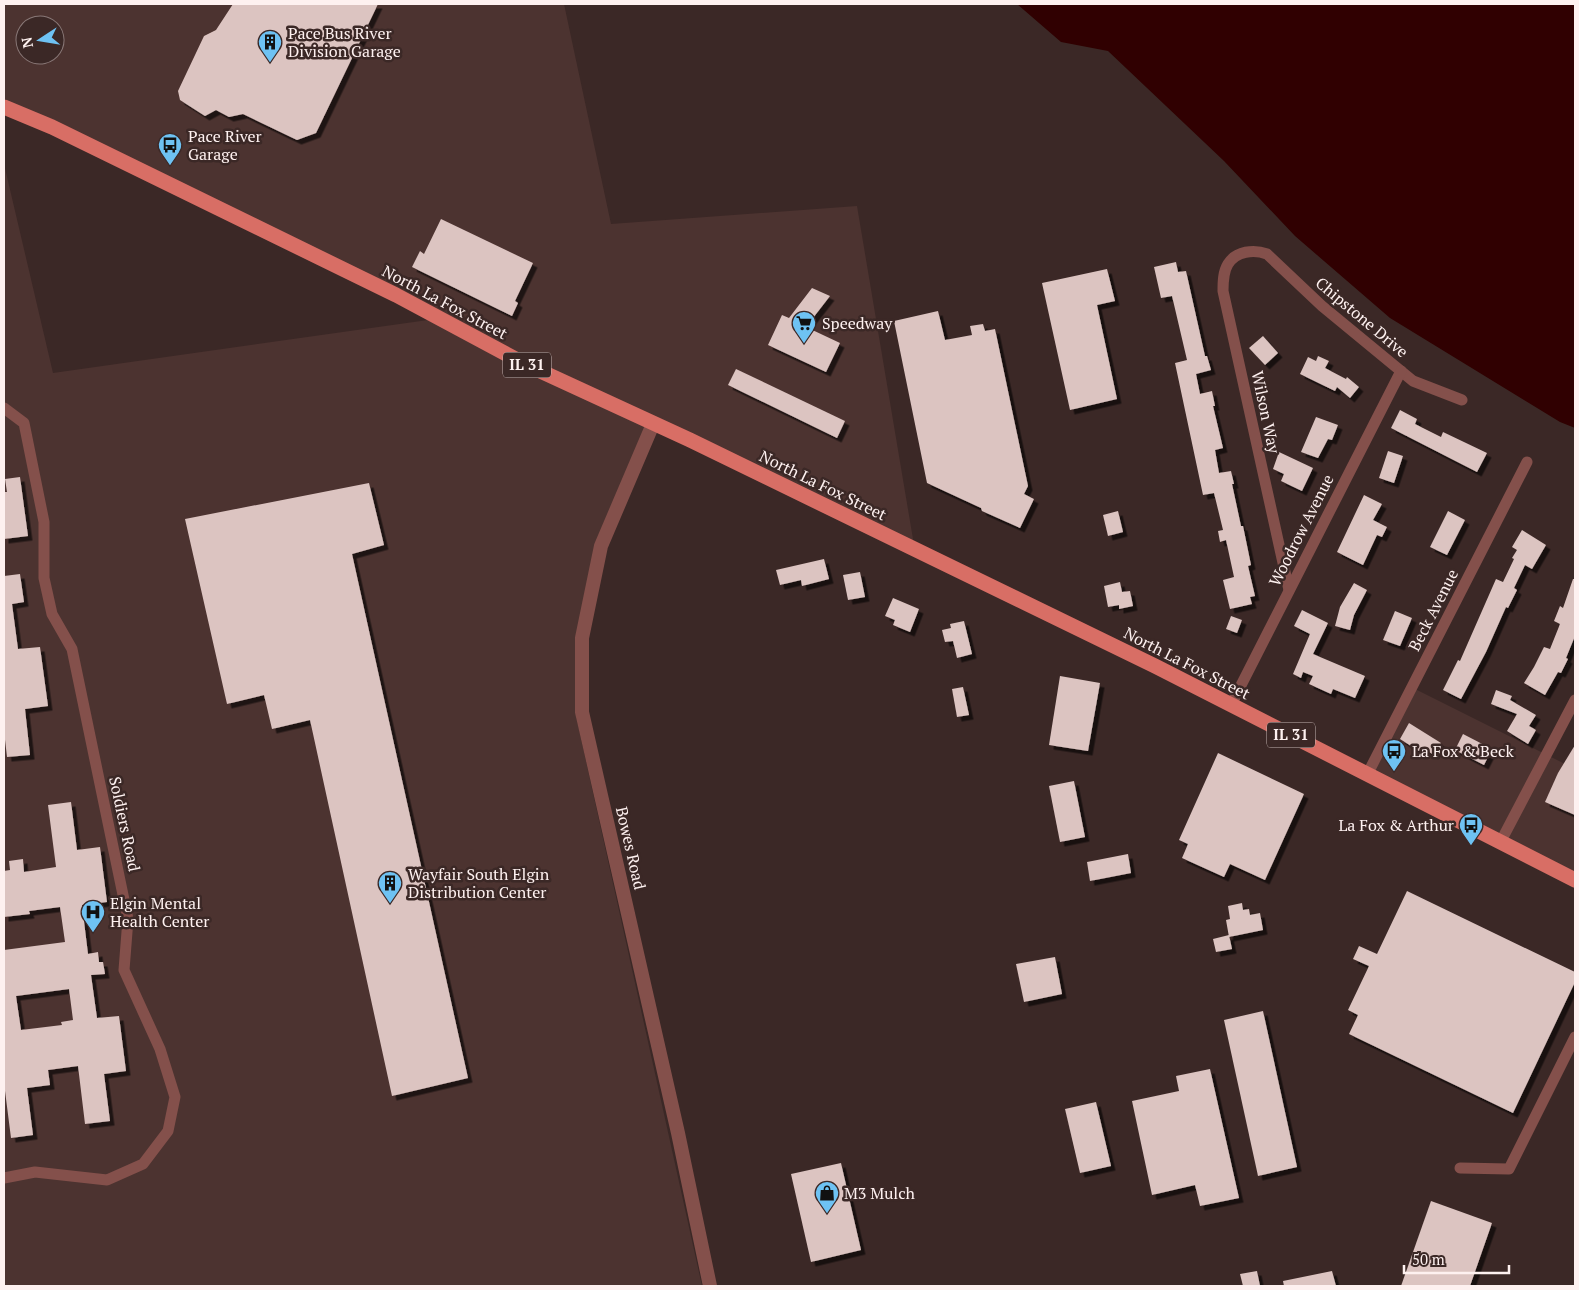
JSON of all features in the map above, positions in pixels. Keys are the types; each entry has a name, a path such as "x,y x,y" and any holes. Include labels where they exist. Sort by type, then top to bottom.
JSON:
{"main road":[{"name":"North La Fox Street","path":"4,107 52,127 396,295 525,364 1075,627 1368,773 1575,880"}],"street":[{"name":"Chipstone Drive","path":"1248,251 1259,251 1267,254 1322,306 1413,381 1462,400"},
{"name":"Wilson Way","path":"1248,251 1238,255 1228,264 1224,276 1223,291 1289,590"},
{"name":"Woodrow Avenue","path":"1231,705 1401,371"},
{"name":"Soldiers Road","path":"4,408 24,423 44,522 44,578 52,614 72,649 128,919 124,970 160,1049 175,1097 168,1130 143,1164 107,1180 35,1172 4,1178"},
{"name":"Bowes Road","path":"653,424 601,546 582,638 582,712 678,1132 710,1286"},
{"name":"Beck Avenue","path":"1368,773 1528,462"},
{"path":"1501,842 1575,700"},
{"path":"1460,1168 1509,1168 1575,1037"}],"shaded area":[{"name":"Pace Bus River Division Garage","path":"4,4 564,4 611,224 857,206 914,545 653,421 4,102"},
{"path":"1017,4 1575,4 1575,428 1560,422 1390,318 1295,236 1224,161 1108,51 1061,42"},
{"path":"4,164 53,373 428,320 646,427 596,544 576,716 702,1286 4,1286"},
{"path":"1411,687 1575,769 1575,877 1367,770"}],"building":[{"name":"Pace Bus River Division Garage","path":"233,4 378,4 316,133 297,140 243,114 229,117 216,110 205,116 180,100 178,91 204,36 216,30"},
{"path":"441,219 533,263 515,301 518,303 512,316 412,267 420,251 424,254"},
{"path":"1176,262 1178,272 1186,271 1205,356 1207,356 1211,370 1196,374 1200,394 1212,391 1215,406 1213,406 1223,448 1215,450 1219,473 1231,471 1234,484 1232,484 1251,565 1248,566 1255,596 1250,597 1252,604 1230,609 1223,580 1234,577 1226,540 1220,542 1218,531 1223,530 1214,493 1203,495 1175,363 1187,360 1172,296 1161,298 1154,267"},
{"path":"1107,269 1115,301 1097,305 1117,399 1070,410 1042,283"},
{"name":"Speedway","path":"812,288 830,296 806,327 840,343 826,372 768,345 782,315 789,318"},
{"path":"938,311 945,340 972,335 970,326 983,324 985,331 995,329 1028,486 1024,494 1034,499 1020,528 927,483 894,321"},
{"path":"1263,336 1278,353 1265,365 1249,348"},
{"path":"1318,356 1329,361 1325,368 1346,379 1347,377 1359,387 1350,398 1337,387 1335,391 1300,374 1308,357 1316,361"},
{"path":"736,369 845,421 837,438 728,385"},
{"path":"1400,410 1417,419 1415,424 1441,437 1443,432 1487,453 1477,472 1391,428"},
{"path":"1316,417 1338,425 1332,440 1328,439 1318,458 1301,452"},
{"path":"1388,451 1403,456 1394,483 1379,478"},
{"path":"1279,452 1313,468 1302,491 1281,481 1284,474 1273,469"},
{"path":"20,477 28,536 4,539 4,492 7,492 5,479"},
{"name":"Wayfair South Elgin Distribution Center","path":"369,483 384,545 352,554 468,1078 392,1096 310,720 272,729 264,695 227,704 185,519"},
{"path":"1364,495 1382,504 1373,520 1387,527 1382,537 1377,535 1363,565 1337,552"},
{"path":"1118,511 1123,532 1108,536 1103,515"},
{"path":"1448,511 1465,520 1447,555 1430,547"},
{"path":"1522,530 1546,545 1532,569 1525,565 1514,588 1517,590 1508,608 1506,607 1486,652 1461,699 1443,690 1458,660 1460,661 1496,579 1503,582 1517,550 1512,547"},
{"path":"824,559 829,579 802,586 801,580 780,585 776,570"},
{"path":"860,572 865,597 848,600 843,575"},
{"path":"20,574 24,602 12,604 18,649 40,647 48,706 25,709 30,755 7,757 4,731 4,576"},
{"path":"1573,579 1575,579 1575,636 1566,658 1568,659 1561,673 1558,672 1545,695 1524,683 1544,647 1550,649 1560,624 1554,621 1560,606 1563,608"},
{"path":"1120,582 1122,592 1130,591 1133,606 1119,609 1119,605 1108,607 1104,586"},
{"path":"1354,583 1367,590 1354,615 1350,630 1335,626 1340,607"},
{"path":"893,598 919,609 910,632 893,625 895,620 885,616"},
{"path":"1302,610 1328,623 1313,654 1365,676 1355,698 1333,689 1331,694 1309,684 1313,676 1303,672 1301,678 1293,674 1310,634 1294,626"},
{"path":"1395,611 1412,618 1400,646 1383,640"},
{"path":"1231,616 1242,620 1237,633 1226,629"},
{"path":"964,621 972,654 957,658 953,641 945,642 942,630 951,628 950,624"},
{"path":"1060,676 1100,683 1088,751 1049,745"},
{"path":"963,687 969,715 957,717 952,689"},
{"path":"1496,690 1512,696 1510,700 1536,715 1529,726 1536,730 1528,744 1507,731 1517,714 1491,704"},
{"path":"1409,723 1441,743 1434,755 1421,747 1419,751 1400,739"},
{"path":"1463,734 1492,749 1484,765 1455,750"},
{"path":"1575,745 1575,815 1545,802 1558,773"},
{"path":"1218,753 1304,794 1265,880 1230,864 1224,877 1182,858 1188,844 1179,840"},
{"path":"1074,781 1085,837 1060,842 1049,786"},
{"path":"71,802 77,850 100,847 107,902 82,905 88,954 98,952 99,962 103,962 105,974 91,975 97,1018 119,1016 126,1071 104,1074 110,1121 85,1124 78,1066 48,1070 50,1085 27,1088 33,1135 11,1138 4,1083 4,950 65,942 60,907 29,911 30,914 4,917 4,871 10,870 9,861 23,859 24,872 56,867 48,805","holes":["69,989 73,1020 61,1022 62,1025 21,1030 16,996"]},
{"path":"1128,854 1131,873 1090,881 1087,862"},
{"path":"1407,891 1575,972 1575,982 1513,1113 1349,1034 1358,1015 1348,1010 1369,966 1353,959 1359,946 1377,954"},
{"path":"1242,903 1243,910 1249,909 1250,915 1260,913 1263,930 1229,937 1226,920 1230,919 1228,906"},
{"path":"1229,935 1232,949 1216,952 1213,939"},
{"path":"1055,957 1062,994 1024,1002 1016,964"},
{"path":"1263,1011 1297,1167 1258,1176 1224,1020"},
{"path":"1210,1069 1239,1198 1200,1206 1195,1185 1152,1195 1132,1101 1179,1091 1176,1076"},
{"path":"1096,1102 1111,1166 1080,1173 1065,1109"},
{"path":"841,1163 861,1250 811,1262 791,1174"},
{"path":"1431,1201 1492,1223 1470,1286 1401,1286"},
{"path":"1257,1271 1260,1286 1243,1286 1240,1274"},
{"path":"1332,1271 1336,1286 1284,1286 1283,1281"}],"place":[{"name":"Pace Bus River Division Garage","path":"270,63"},
{"name":"Pace River Garage","path":"170,166"},
{"name":"Speedway","path":"804,344"},
{"name":"La Fox & Beck","path":"1394,772"},
{"name":"La Fox & Arthur","path":"1471,846"},
{"name":"Wayfair South Elgin Distribution Center","path":"390,904"},
{"name":"Elgin Mental Health Center","path":"93,933"},
{"name":"M3 Mulch","path":"827,1214"}]}
